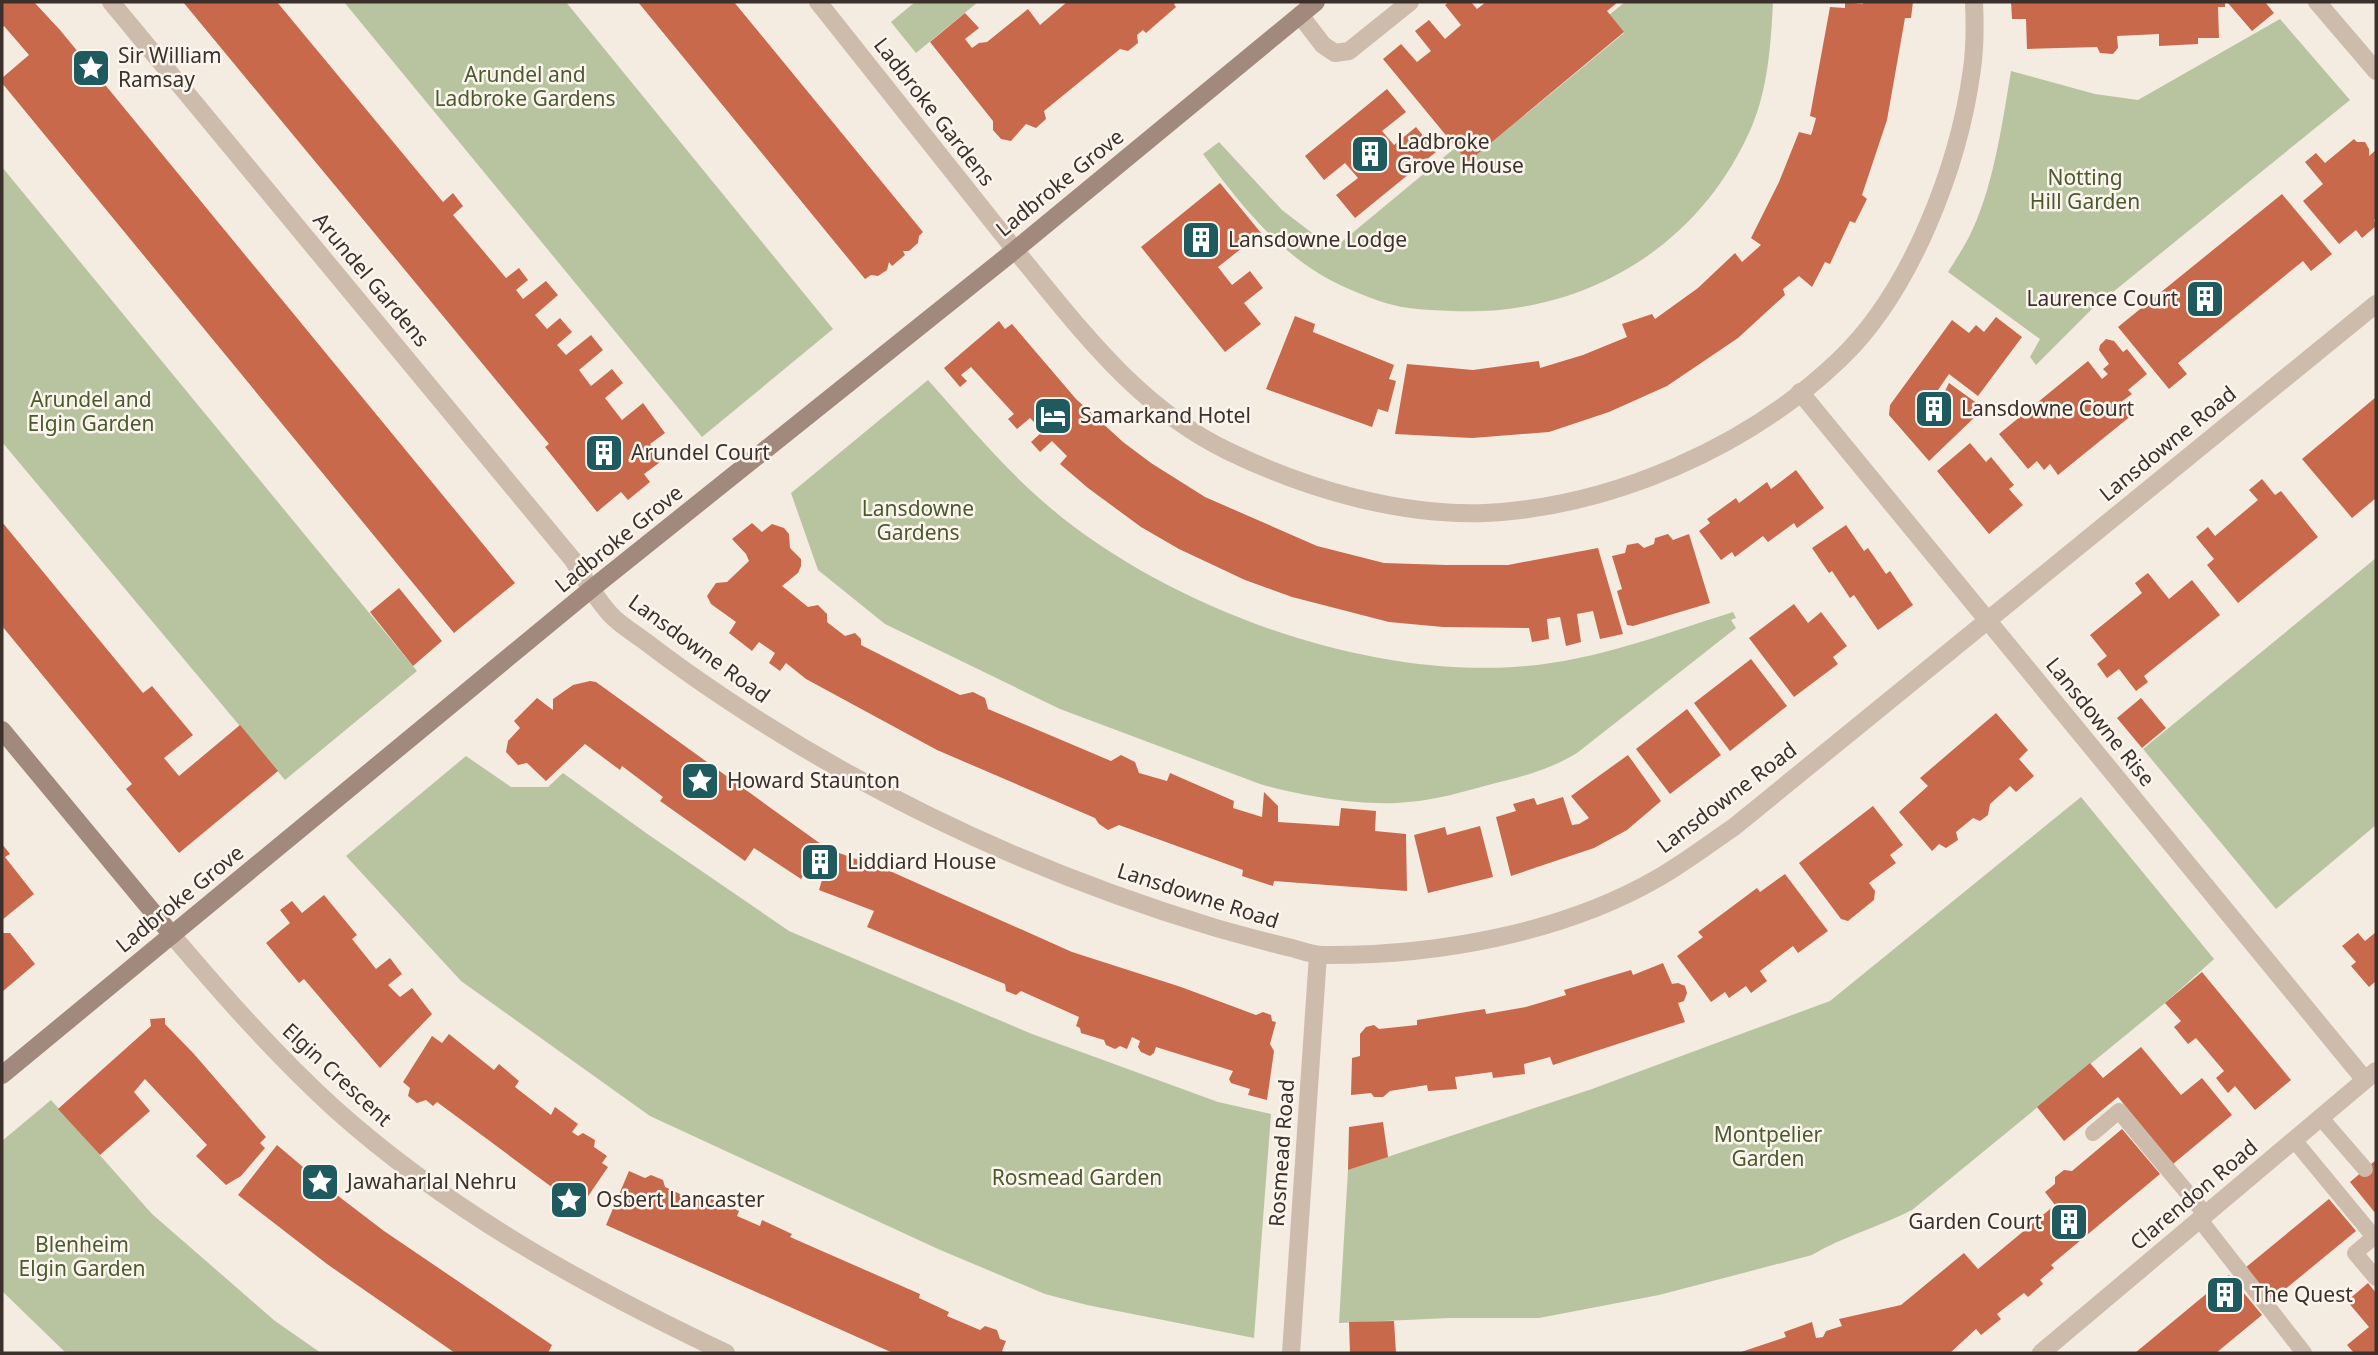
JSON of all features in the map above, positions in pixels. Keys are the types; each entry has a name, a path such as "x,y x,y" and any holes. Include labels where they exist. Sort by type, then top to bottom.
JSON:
{"main road":[{"name":"Ladbroke Grove","path":"2,1075 590,590 1015,250 1315,2"},
{"name":"Elgin Crescent","path":"2,730 172,935"}],"street":[{"name":"Arundel Gardens","path":"111,2 573,560 590,590"},
{"name":"Ladbroke Gardens","path":"818,2 1106,360 1145,396 1182,424 1228,452 1274,470 1349,495 1396,505 1438,511 1485,513 1549,505 1612,490 1671,469 1721,445 1764,419 1839,360 1871,323 1900,278 1927,227 1948,171 1963,118 1973,67 1974,2"},
{"path":"1300,15 1324,46 1335,53 1349,51 1410,2"},
{"path":"2317,2 2376,71"},
{"name":"Lansdowne Road","path":"590,590 612,616 676,666 826,763 1012,853 1115,894 1210,926 1318,955 1373,954 1454,946 1579,915 1658,878 1734,827 2376,304"},
{"name":"Lansdowne Rise","path":"1800,392 1987,620 2371,1076"},
{"name":"Elgin Crescent","path":"172,935 233,1006 290,1066 336,1110 397,1161 459,1205 575,1276 653,1319 726,1353"},
{"name":"Rosmead Road","path":"1291,1353 1318,955"},
{"name":"Clarendon Road","path":"2041,1353 2371,1076"}],"lane":[{"path":"2093,1133 2119,1111 2203,1217 2304,1353"},
{"path":"2321,1118 2365,1170"},
{"path":"2294,1140 2374,1237 2355,1253 2376,1279"}],"green space":[{"name":"Arundel and Ladbroke Gardens","path":"344,2 566,2 833,329 702,437"},
{"path":"915,2 978,2 916,53 891,22"},
{"path":"1625,2 1773,2 1770,49 1762,96 1752,126 1730,169 1701,207 1669,240 1631,267 1590,287 1546,302 1500,310 1420,309 1379,301 1326,278 1285,249 1233,194 1203,154 1219,142 1282,210 1333,249 1456,147 1468,162 1624,33 1609,15"},
{"name":"Notting Hill Garden","path":"2280,19 2350,100 2092,309 2036,365 2030,357 2040,339 1948,272 1968,239 1984,200 1996,157 2011,71 2095,94 2138,100"},
{"name":"Arundel and Elgin Garden","path":"2,167 417,671 285,780 2,442"},
{"name":"Lansdowne Gardens","path":"928,380 977,436 1029,489 1077,529 1132,565 1191,597 1254,623 1320,644 1386,659 1451,667 1513,667 1597,654 1733,612 1736,618 1731,620 1736,628 1577,753 1536,772 1440,797 1391,803 1333,799 1260,784 1060,709 885,624 818,570 791,493"},
{"path":"2376,558 2376,825 2276,909 2143,749"},
{"name":"Rosmead Garden","path":"466,756 511,787 548,787 563,773 789,931 1032,1034 1218,1102 1271,1114 1254,1338 1087,1305 1045,1294 938,1249 650,1116 461,981 346,856"},
{"name":"Montpelier Garden","path":"2081,797 2214,959 2165,1003 1912,1210 1812,1255 1659,1295 1539,1318 1450,1318 1339,1323 1348,1170 1592,1089 1830,1001"},
{"name":"Blenheim Elgin Garden","path":"51,1100 152,1214 275,1321 321,1353 66,1353 2,1291 2,1141"}],"building":[{"path":"2,2 34,2 60,30 515,583 454,633 2,83 2,78 29,55 4,26 2,28"},
{"path":"183,2 277,2 443,202 453,193 463,206 453,215 506,278 519,268 528,280 516,290 523,299 546,281 558,295 535,315 547,329 560,318 572,332 557,345 566,355 591,335 603,350 579,370 591,386 612,369 623,383 605,398 622,420 643,403 665,433 650,444 663,460 644,474 650,482 628,500 621,492 597,512 545,447 549,444"},
{"path":"638,2 734,2 923,232 918,243 909,251 903,251 905,255 892,266 889,262 887,270 878,276 871,275 865,279"},
{"path":"1067,2 1177,2 1174,4 1176,7 1146,33 1143,30 1137,35 1138,43 1128,51 1120,49 1044,111 1046,119 1036,128 1026,124 1011,141 1001,139 993,130 993,121 930,42 965,13 979,28 965,39 972,48 987,42 1028,9 1040,25"},
{"path":"1449,2 1471,2 1477,9 1486,2 1618,2 1607,11 1624,32 1468,162 1383,59 1401,44 1417,62 1431,51 1415,31 1429,20 1445,39 1461,25 1445,5"},
{"path":"1845,2 1913,2 1911,18 1905,18 1887,120 1862,195 1867,199 1855,223 1850,221 1830,264 1825,262 1812,287 1799,276 1783,289 1785,295 1738,338 1667,386 1609,412 1549,432 1472,438 1395,434 1407,364 1473,370 1539,361 1540,368 1583,355 1627,337 1622,324 1652,314 1655,319 1698,288 1735,253 1742,262 1761,245 1751,238 1779,182 1799,132 1811,135 1813,129 1816,118 1810,116 1830,7 1845,8"},
{"path":"2011,2 2225,2 2225,7 2218,7 2219,38 2198,38 2198,44 2159,46 2159,34 2117,36 2118,48 2113,54 2100,53 2097,47 2027,49 2026,19 2012,19"},
{"path":"2227,2 2265,2 2274,13 2252,31"},
{"name":"Ladbroke Grove House","path":"1387,89 1406,112 1382,131 1394,145 1416,127 1436,152 1355,218 1336,195 1358,178 1345,163 1324,180 1305,156"},
{"path":"2354,139 2357,142 2365,142 2369,156 2376,150 2376,226 2362,238 2356,230 2339,244 2303,201 2323,184 2305,162 2316,153 2325,163"},
{"name":"Lansdowne Lodge","path":"1220,183 1261,233 1218,267 1232,285 1250,271 1263,288 1244,303 1261,324 1225,352 1141,247"},
{"name":"Laurence Court","path":"2282,194 2332,254 2311,271 2303,261 2178,363 2187,374 2169,389 2118,327"},
{"path":"1295,316 1315,324 1313,332 1394,365 1389,379 1396,381 1388,412 1378,409 1372,427 1266,389"},
{"path":"1996,317 2022,337 1978,396 1949,374 1938,390 1944,393 1949,383 1978,404 1978,414 1929,461 1889,415 1890,405 1952,320 1969,333 1976,325 1984,332"},
{"path":"999,321 1005,329 1012,324 1076,399 1123,442 1151,463 1205,497 1317,546 1384,563 1446,565 1508,565 1598,548 1623,634 1600,639 1593,611 1577,614 1581,642 1566,646 1560,617 1547,619 1549,639 1532,642 1529,628 1443,627 1389,622 1292,597 1245,580 1179,549 1141,527 1088,488 1060,464 1067,456 1052,441 1040,452 1031,442 1043,431 1030,418 1017,429 1008,419 1014,414 971,367 961,375 967,381 960,387 944,368"},
{"path":"2106,339 2114,341 2123,352 2127,349 2147,374 2128,390 2132,394 2121,402 2132,415 2058,475 2050,464 2044,470 2037,461 2028,469 1999,434 2088,361 2102,379 2108,374 2103,369 2109,364 2099,350"},
{"path":"2376,397 2376,498 2352,518 2302,459"},
{"name":"Lansdowne Court","path":"1970,443 1986,462 1991,457 2014,485 2009,489 2023,505 1989,534 1937,471"},
{"path":"1796,470 1824,508 1797,528 1794,523 1768,542 1763,536 1735,557 1732,552 1721,560 1699,531 1710,523 1707,519 1736,498 1739,503 1767,482 1771,489"},
{"path":"2262,479 2275,495 2281,491 2318,537 2238,603 2207,565 2214,559 2196,537 2208,527 2215,536 2258,500 2249,490"},
{"path":"2,522 143,693 152,686 193,735 164,758 179,776 240,725 278,771 179,853 126,789 132,784 2,626"},
{"path":"752,523 762,532 772,524 784,528 789,534 790,548 801,559 801,566 798,573 782,586 808,607 818,605 827,614 827,622 845,636 855,633 861,639 861,645 960,695 973,692 985,698 988,709 1111,761 1121,755 1135,762 1139,773 1167,781 1170,773 1234,801 1233,808 1262,817 1264,792 1278,806 1278,822 1339,826 1341,808 1376,811 1375,831 1406,834 1407,891 1274,881 1273,886 1242,876 1243,870 1119,825 1108,830 1095,818 937,750 806,679 786,663 780,671 769,663 775,653 759,642 752,651 729,633 736,622 711,604 707,596 716,583 727,582 749,561 732,539"},
{"path":"1846,525 1864,551 1868,548 1886,574 1890,571 1913,605 1878,630 1854,595 1850,598 1812,548"},
{"path":"1668,534 1673,540 1689,534 1710,603 1633,626 1627,625 1617,591 1622,589 1612,556 1625,553 1627,545 1638,543 1644,548 1654,544 1655,538"},
{"path":"2148,573 2169,599 2192,580 2220,615 2144,676 2148,682 2136,691 2119,669 2107,678 2097,664 2107,656 2090,635 2142,593 2135,583"},
{"path":"399,588 442,641 413,666 370,612"},
{"path":"1794,604 1808,623 1821,612 1847,646 1833,657 1838,664 1794,697 1749,638"},
{"path":"1751,659 1787,706 1730,751 1694,703"},
{"path":"596,682 818,842 839,853 892,872 1072,952 1181,987 1256,1015 1263,1012 1271,1015 1272,1021 1276,1022 1270,1044 1274,1051 1267,1100 1248,1095 1250,1089 1231,1083 1229,1079 1233,1071 1156,1047 1150,1056 1141,1052 1138,1047 1140,1041 1132,1037 1127,1049 1120,1046 1115,1049 1106,1045 1104,1040 1081,1033 1076,1026 1079,1017 1021,991 1016,995 1006,991 1005,984 867,927 874,911 819,890 822,880 806,872 801,879 754,848 745,861 660,801 663,797 622,766 620,770 585,744 546,781 527,763 518,765 506,752 508,741 520,728 514,721 537,698 553,710 553,699 573,685"},
{"path":"2141,698 2166,728 2142,748 2117,718"},
{"path":"1687,709 1721,755 1670,794 1636,749"},
{"path":"1996,713 2028,750 2019,759 2034,776 2016,792 2010,786 1990,804 1988,815 1980,821 1973,818 1956,832 1958,840 1946,848 1939,844 1932,851 1899,812 1928,786 1920,778"},
{"path":"1628,755 1661,801 1627,830 1594,848 1511,876 1496,817 1516,811 1513,804 1534,798 1537,805 1563,797 1572,825 1579,824 1589,818 1571,796"},
{"path":"1873,806 1903,845 1890,855 1896,863 1869,883 1875,891 1874,900 1848,921 1841,919 1799,863"},
{"path":"1480,826 1493,877 1428,893 1414,835 1445,827 1447,835"},
{"path":"2,844 10,854 5,857 34,894 2,920"},
{"path":"1785,874 1828,931 1798,953 1793,946 1760,971 1767,981 1751,993 1746,986 1729,998 1725,992 1711,1002 1677,956 1703,937 1698,932 1757,888 1760,892"},
{"path":"324,895 357,935 352,939 376,969 390,958 402,974 388,985 400,997 412,988 432,1014 380,1068 304,979 299,983 266,943 290,923 280,910 292,901 302,913"},
{"path":"2376,932 2376,984 2375,982 2369,987 2351,966 2356,962 2342,946 2358,933 2365,941"},
{"path":"2,933 10,933 35,964 2,992"},
{"path":"1663,963 1672,984 1685,986 1687,993 1684,1001 1678,1003 1685,1022 1553,1065 1550,1057 1524,1064 1525,1074 1493,1078 1492,1072 1455,1077 1457,1089 1428,1091 1427,1085 1390,1091 1383,1097 1374,1097 1371,1093 1351,1095 1352,1058 1360,1056 1360,1034 1366,1027 1374,1025 1379,1029 1417,1025 1417,1020 1485,1009 1486,1014 1526,1007 1566,995 1564,990 1631,970 1633,975"},
{"path":"2202,972 2291,1080 2255,1110 2235,1086 2228,1093 2216,1078 2224,1071 2196,1038 2188,1044 2174,1027 2181,1021 2165,1003"},
{"path":"165,1018 165,1024 266,1137 260,1143 265,1148 241,1176 226,1185 196,1156 207,1145 145,1079 134,1092 150,1111 100,1155 58,1109 151,1026 150,1019"},
{"path":"449,1034 494,1070 499,1064 519,1081 515,1087 551,1115 555,1107 578,1124 572,1132 578,1136 583,1133 595,1140 594,1147 607,1156 602,1163 608,1167 580,1208 437,1102 433,1106 426,1100 417,1103 408,1096 410,1088 403,1082 432,1036 442,1043"},
{"path":"2141,1047 2181,1095 2202,1078 2232,1115 2173,1164 2118,1097 2064,1141 2037,1107 2090,1063 2103,1078"},
{"path":"1383,1122 1388,1157 1348,1170 1349,1127"},
{"path":"2122,1129 2160,1174 2051,1265 2054,1268 2040,1280 2043,1284 2028,1297 2024,1293 1997,1314 2001,1319 1981,1335 1976,1329 1950,1353 1738,1353 1786,1337 1784,1332 1812,1322 1816,1338 1823,1337 1826,1331 1842,1326 1839,1319 1901,1305 1964,1253 1978,1269 2055,1205 2045,1192 2055,1184 2055,1177 2064,1170 2072,1171"},
{"path":"277,1145 384,1231 552,1345 548,1353 455,1353 327,1264 238,1195"},
{"path":"2376,1160 2376,1214 2350,1182"},
{"path":"629,1171 645,1178 651,1175 663,1180 665,1187 697,1202 701,1194 739,1211 737,1216 760,1226 762,1220 792,1234 790,1237 920,1294 919,1298 949,1312 947,1316 980,1330 985,1326 997,1330 1000,1339 1006,1341 1002,1351 1006,1353 893,1353 606,1225"},
{"path":"2329,1199 2356,1231 2272,1300 2245,1268"},
{"name":"The Quest","path":"2229,1275 2262,1315 2216,1353 2135,1353"},
{"path":"2368,1283 2376,1293 2376,1353 2354,1353 2347,1345 2369,1327 2347,1301"},
{"path":"1394,1321 1396,1353 1350,1353 1349,1322"}],"place":[{"name":"Sir William Ramsay","path":"91,68"},
{"name":"Ladbroke Grove House","path":"1370,154"},
{"name":"Lansdowne Lodge","path":"1201,240"},
{"name":"Laurence Court","path":"2205,299"},
{"name":"Lansdowne Court","path":"1934,409"},
{"name":"Samarkand Hotel","path":"1053,416"},
{"name":"Arundel Court","path":"604,453"},
{"name":"Howard Staunton","path":"700,781"},
{"name":"Liddiard House","path":"820,862"},
{"name":"Jawaharlal Nehru","path":"320,1182"},
{"name":"Osbert Lancaster","path":"569,1200"},
{"name":"Garden Court","path":"2069,1222"},
{"name":"The Quest","path":"2225,1295"}]}
